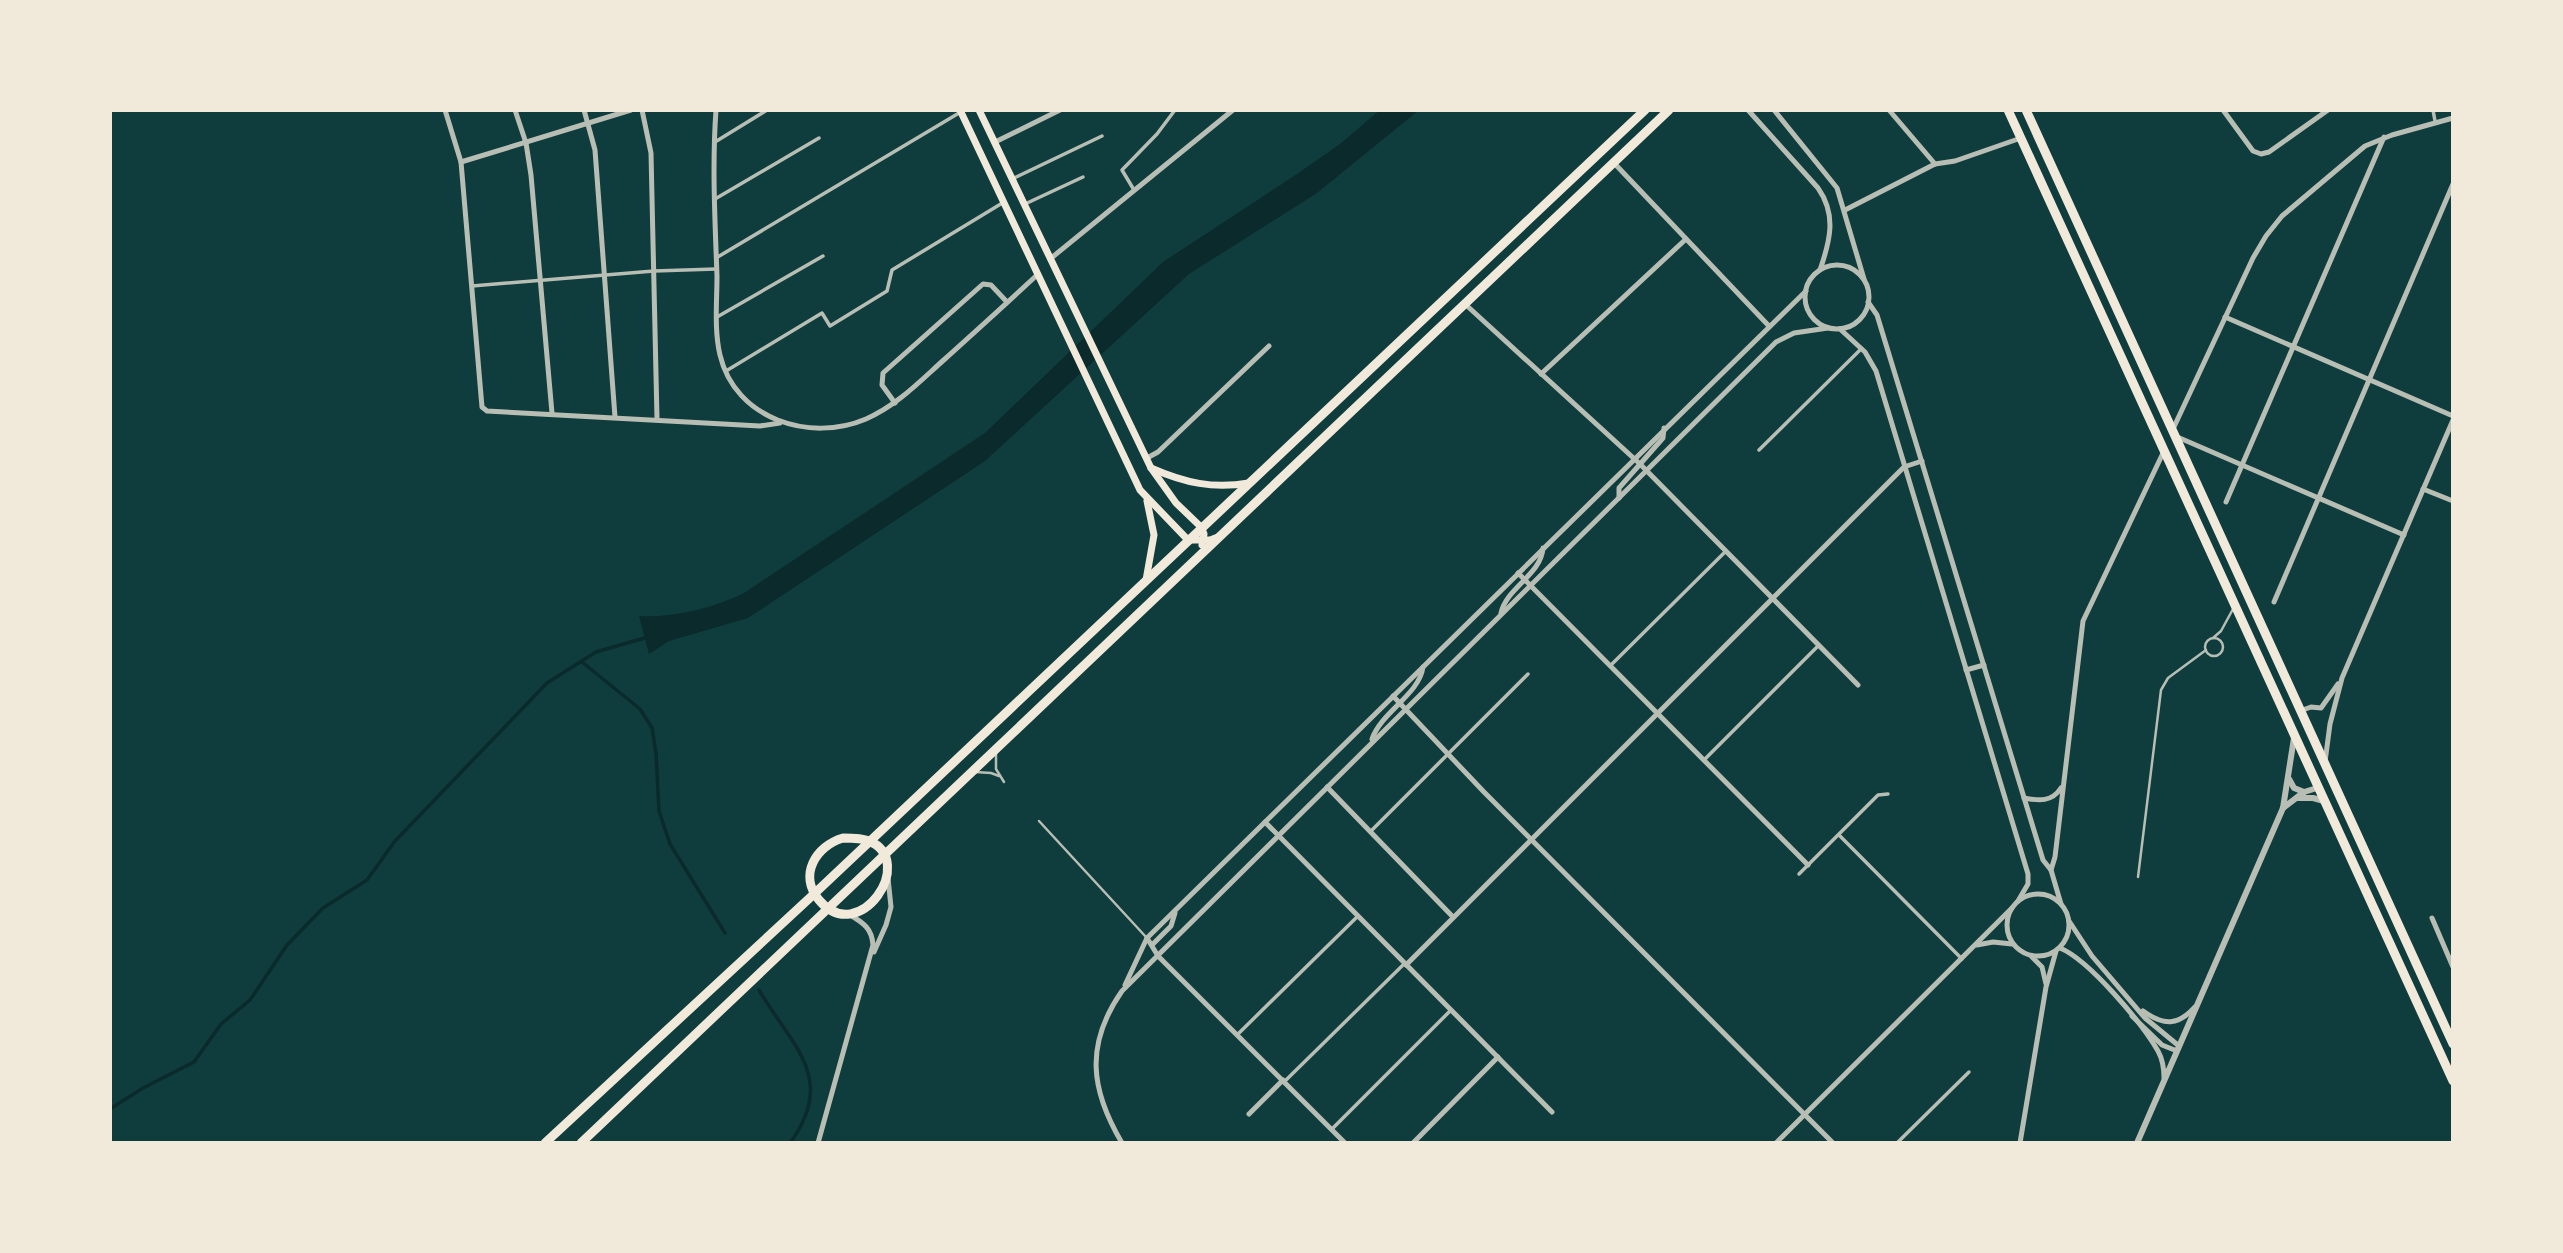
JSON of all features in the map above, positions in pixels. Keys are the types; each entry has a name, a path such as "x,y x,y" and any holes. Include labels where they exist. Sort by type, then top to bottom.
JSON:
{"highway":[{"path":"545,1143 814,894 1645,110"},
{"path":"581,1143 1669,110"},
{"path":"2008,110 2453,1081"},
{"path":"2026,110 2453,1044"},
{"path":"2294,738 2300,711"},
{"path":"2317,788 2324,765"},
{"path":"843,838 870,841 885,854 885,884 874,902 866,908 847,914 828,908 814,894 810,870 821,849 831,842 843,838"}],"main road":[{"path":"979,110 1151,468 1177,503 1201,527 1203,541 1197,557"},
{"path":"961,111 1087,380 1144,494 1151,513 1154,535 1146,580"},
{"path":"1151,468 1196,484 1218,487 1249,483"},
{"path":"1144,494 1188,540 1203,541 1219,536"}],"street":[{"path":"445,110 461,162 482,407 486,411 760,426 783,422"},
{"path":"515,110 526,143 531,176 552,413"},
{"path":"584,110 595,150 615,417"},
{"path":"461,162 631,110"},
{"path":"642,110 651,153 657,419"},
{"path":"716,110 718,340 726,371 735,388 768,417 812,429 846,426 867,418 895,402 1037,275"},
{"path":"715,142 767,110"},
{"path":"995,142 1060,110"},
{"path":"1134,190 1122,170 1157,134 1175,110"},
{"path":"1050,258 1233,110"},
{"path":"1748,110 1818,188 1826,202 1831,217 1831,231 1820,270"},
{"path":"1774,110 1833,181 1845,210 1868,302 1877,315 2043,860 2051,870 2061,904 2092,956 2153,1026 2179,1046 2178,1049"},
{"path":"1889,110 1935,164"},
{"path":"2223,110 2253,151 2261,154 2273,150 2328,110"},
{"path":"2433,110 2435,121"},
{"path":"716,258 961,111"},
{"path":"2404,535 2174,433 2253,258 2282,216 2354,154 2384,137 2453,118"},
{"path":"1012,179 1102,136"},
{"path":"2226,502 2384,137"},
{"path":"715,199 819,138"},
{"path":"1845,210 1935,164 1955,161 2021,138"},
{"path":"1614,163 1768,325"},
{"path":"1024,205 1083,177"},
{"path":"2274,602 2453,184"},
{"path":"726,371 822,313 830,326 887,291 892,270 1003,202"},
{"path":"1541,374 1686,239"},
{"path":"718,317 823,256"},
{"path":"1828,328 1817,323 1806,305 1806,290 1811,278 1829,266 1845,266 1860,275 1865,282"},
{"path":"472,286 604,274 716,269"},
{"path":"895,402 882,385 881,377 884,370 910,347 983,284 991,285 1007,303"},
{"path":"1122,991 1147,938 1806,290"},
{"path":"1122,1143 1100,1095 1096,1063 1101,1027 1110,1007 1122,991 1776,342 1794,333 1851,326 1860,319 1868,302"},
{"path":"1465,304 1634,458 1858,685"},
{"path":"2225,317 2453,418 2342,678 2330,724 2324,765"},
{"path":"1776,1143 1977,945 2018,901 2028,884 2028,874 1876,371 1861,349 1840,329"},
{"path":"1147,458 1158,452 1269,346"},
{"path":"1759,450 1861,349"},
{"path":"1619,498 1619,488 1663,438 1664,428"},
{"path":"2051,870 2055,857 2082,621 2164,451"},
{"path":"1249,1114 1453,917 1904,467 1922,461"},
{"path":"2423,489 2453,501"},
{"path":"1501,613 1504,601 1539,563 1543,548"},
{"path":"1610,666 1726,551"},
{"path":"1518,573 1808,865"},
{"path":"1704,760 1819,645"},
{"path":"1966,670 1984,665"},
{"path":"1370,744 1377,725 1422,678 1423,667"},
{"path":"1371,831 1528,674"},
{"path":"2321,708 2342,678"},
{"path":"1393,696 1448,755 1833,1143"},
{"path":"2300,711 2311,707 2321,708"},
{"path":"2321,708 2330,724"},
{"path":"2137,1143 2283,807 2294,738"},
{"path":"2288,774 2290,783 2304,792"},
{"path":"2024,798 2046,800 2057,795 2063,786"},
{"path":"1327,787 1453,917"},
{"path":"2283,807 2304,792 2317,788"},
{"path":"1799,874 1878,795 1888,794"},
{"path":"2296,798 2313,797 2323,800"},
{"path":"1265,822 1552,1112"},
{"path":"1839,835 1962,959"},
{"path":"867,968 891,907 887,872"},
{"path":"2018,901 2026,896 2045,895 2061,904"},
{"path":"2012,908 2006,926 2012,944"},
{"path":"1152,945 1171,926 1176,910"},
{"path":"818,1143 873,945 872,934 862,922 847,914"},
{"path":"1237,1035 1357,916"},
{"path":"2432,918 2453,967"},
{"path":"2020,1143 2046,987 2058,949 2066,940 2069,921"},
{"path":"1147,938 1158,956 1345,1143"},
{"path":"1977,945 1993,942 2012,944 2042,967 2046,987"},
{"path":"2028,955 2038,957 2058,949 2072,953 2162,1045 2170,1050 2178,1049"},
{"path":"2140,1009 2159,1021 2170,1022 2189,1014 2197,1004"},
{"path":"1332,1129 1451,1010"},
{"path":"2132,1016 2158,1051 2164,1069 2163,1083"},
{"path":"1413,1143 1498,1057"},
{"path":"1897,1143 1969,1072"}],"lane":[{"path":"2213,639 2222,643 2222,651 2213,656 2206,650 2206,644 2221,631 2234,606"},
{"path":"2138,877 2161,690 2168,678 2206,650"},
{"path":"999,745 995,761 999,776 1004,782"},
{"path":"968,774 984,771 999,776"},
{"path":"1039,821 1147,938"}],"water":[{"path":"1380,110 1419,110 1317,193 1189,274 985,461 748,618 669,641 649,654 639,616 693,611 744,593 985,433 1163,262 1340,144"}],"waterway":[{"path":"110,1109 143,1088 194,1062 221,1024 250,1000 287,945 323,908 367,880 395,841 547,683 596,652 648,637"},
{"path":"582,662 640,709 652,728 659,811 670,844 725,933"},
{"path":"759,990 796,1045 810,1081 810,1099 804,1120 790,1143"}]}
